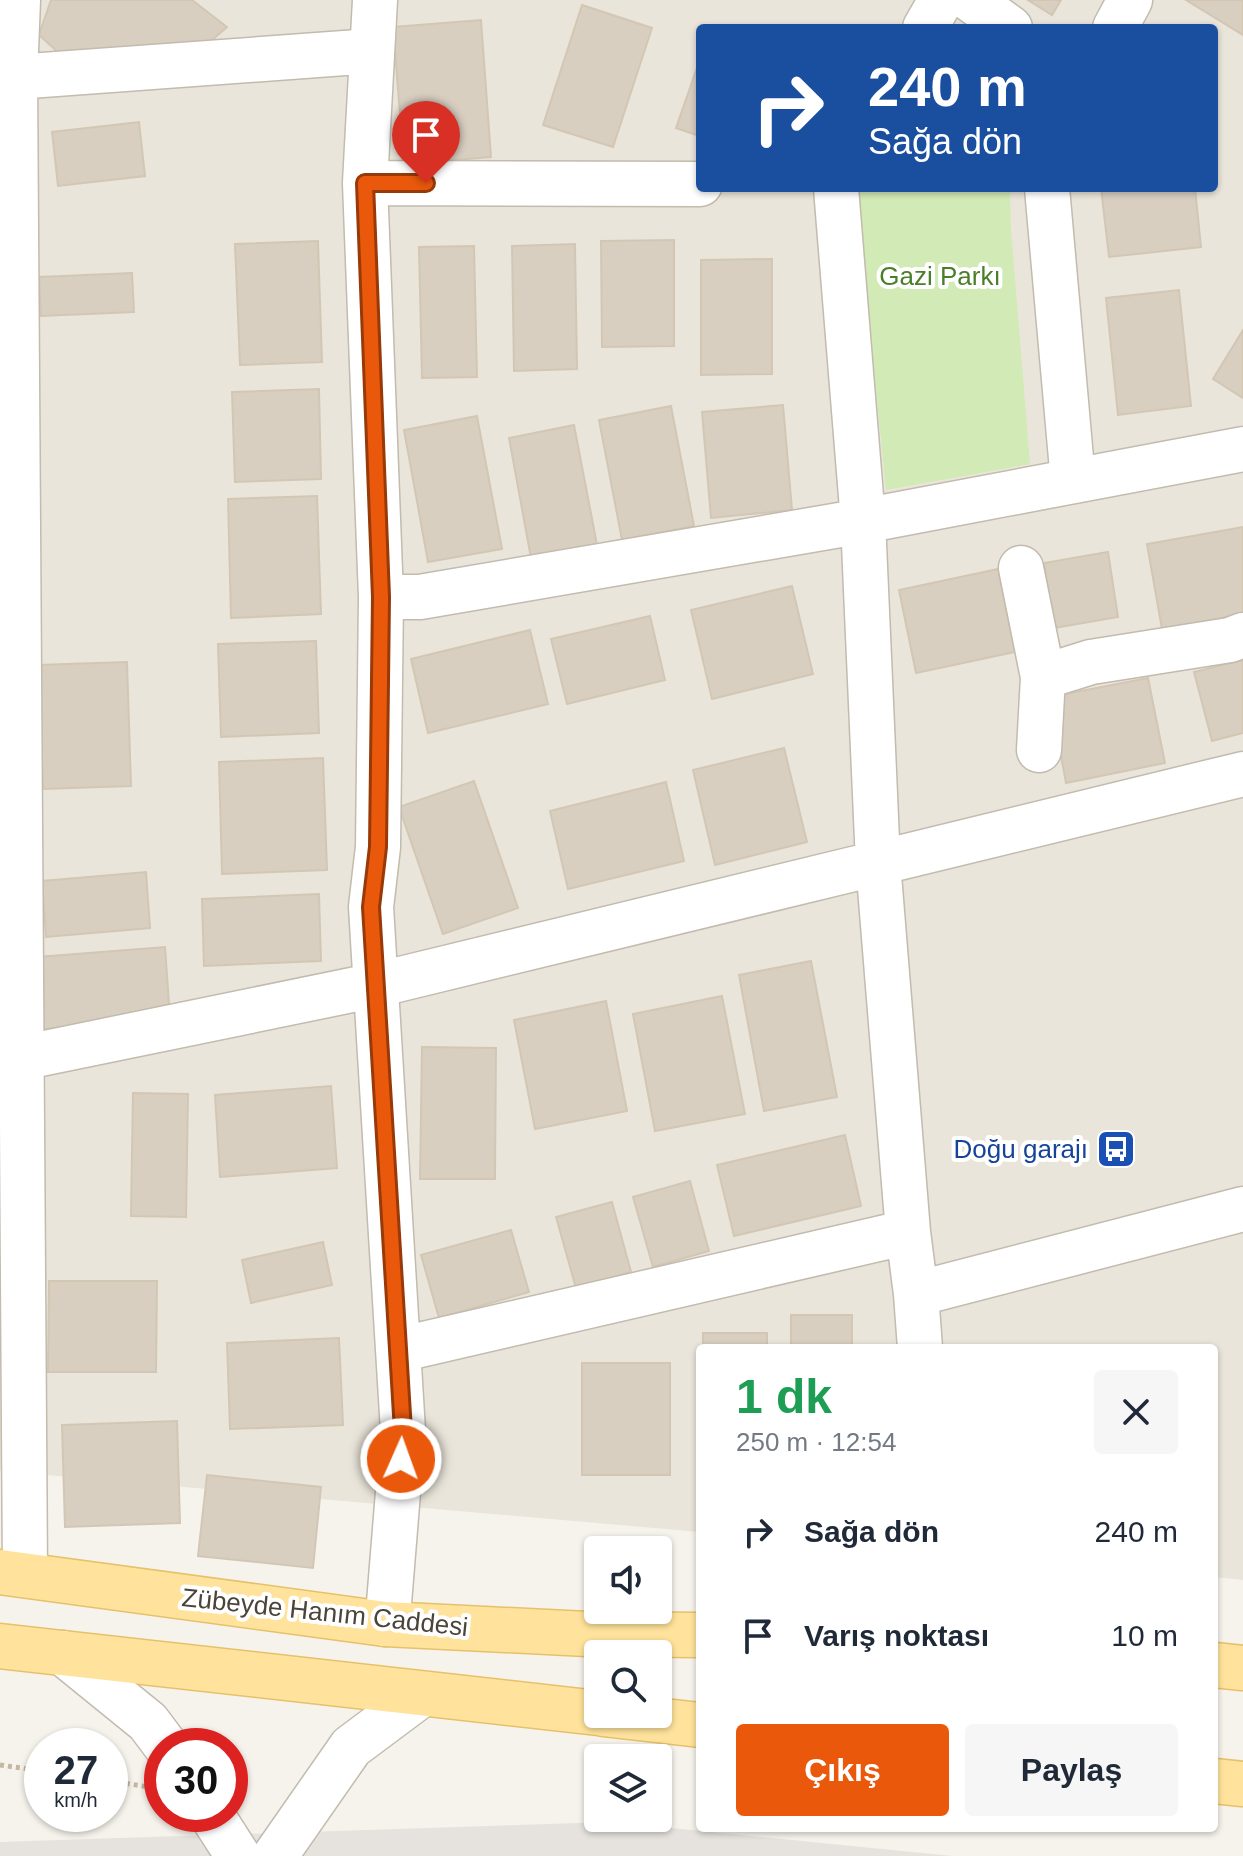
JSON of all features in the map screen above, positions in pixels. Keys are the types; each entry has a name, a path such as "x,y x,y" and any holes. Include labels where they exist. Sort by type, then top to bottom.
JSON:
{"main road":[{"name":"Zübeyde Hanım Caddesi","path":"12,1574 385,1624 587,1634 696,1635"},
{"path":"0,1646 584,1712"},
{"path":"1218,1665 1243,1668"},
{"path":"672,1722 696,1725"},
{"path":"1218,1781 1243,1784"}],"street":[{"path":"12,1574 21,1058 15,77 18,0"},
{"path":"375,0 365,183 381,597 378,847 371,907 403,1431 385,1624"},
{"path":"927,24 941,0"},
{"path":"971,0 1004,24"},
{"path":"1117,24 1130,0"},
{"path":"15,77 372,51"},
{"path":"365,183 696,184"},
{"path":"836,192 863,521 878,863 920,1344"},
{"path":"1047,192 1073,481"},
{"path":"381,597 420,597 863,521 1243,449"},
{"path":"1021,568 1043,677 1039,750"},
{"path":"1043,677 1091,662 1230,640 1243,635"},
{"path":"21,1058 376,985 1243,774"},
{"path":"916,1294 1243,1209"},
{"path":"398,1350 908,1232"},
{"path":"63,1653 152,1728"},
{"path":"275,1856 351,1747 422,1694"},
{"path":"223,1832 238,1856"}],"path":[{"path":"0,1765 24,1768"}],"shaded area":[{"path":"0,0 1243,0 1243,1580 1218,1577 1218,1344 696,1344 696,1532 0,1471"},
{"path":"584,1823 584,1832 672,1832 672,1828 952,1856 0,1856 0,1842"}],"green space":[{"name":"Gazi Parkı","path":"860,192 1010,192 1030,464 886,490 857,197"}],"building":[{"path":"51,0 192,0 227,27 203,48 61,55 39,35"},
{"path":"1028,0 1061,0 1052,15"},
{"path":"1186,0 1243,0 1243,35"},
{"path":"582,5 652,28 613,147 543,125"},
{"path":"481,20 491,157 404,164 393,27"},
{"path":"696,70 696,135 676,128"},
{"path":"139,122 145,176 58,186 52,132"},
{"path":"1101,192 1195,192 1201,247 1109,257"},
{"path":"674,240 674,346 602,347 601,241"},
{"path":"318,241 322,362 240,365 235,244"},
{"path":"575,244 577,369 514,371 512,246"},
{"path":"474,246 477,377 422,378 419,247"},
{"path":"772,259 772,374 701,375 701,260"},
{"path":"132,273 134,312 41,316 39,277"},
{"path":"1179,290 1191,406 1118,415 1106,298"},
{"path":"1243,330 1243,398 1213,379"},
{"path":"319,389 321,479 235,482 232,392"},
{"path":"783,405 792,510 711,518 702,412"},
{"path":"671,406 694,526 622,540 599,420"},
{"path":"477,416 502,549 428,562 404,430"},
{"path":"574,425 597,545 531,558 509,438"},
{"path":"317,496 321,614 231,618 228,499"},
{"path":"1243,527 1243,614 1162,629 1147,544"},
{"path":"1108,552 1118,617 1054,628 1044,563"},
{"path":"998,569 1015,652 916,673 899,590"},
{"path":"792,586 813,674 712,699 691,610"},
{"path":"650,616 665,680 567,704 551,639"},
{"path":"530,630 548,704 428,733 411,659"},
{"path":"316,641 319,733 221,737 218,644"},
{"path":"1243,660 1243,733 1212,741 1194,672"},
{"path":"127,662 131,786 43,789 38,665"},
{"path":"1148,678 1165,763 1066,783 1050,697"},
{"path":"784,748 807,842 715,865 693,770"},
{"path":"323,758 327,870 222,874 219,762"},
{"path":"474,781 518,908 443,934 399,807"},
{"path":"666,782 684,861 568,889 550,811"},
{"path":"146,872 150,928 46,937 42,881"},
{"path":"319,894 321,961 204,966 202,899"},
{"path":"165,947 170,1018 44,1029 38,957"},
{"path":"811,961 837,1097 764,1111 739,975"},
{"path":"722,996 745,1114 655,1131 633,1014"},
{"path":"606,1001 627,1111 535,1129 514,1020"},
{"path":"422,1047 496,1048 495,1179 420,1179"},
{"path":"331,1086 337,1168 220,1177 215,1095"},
{"path":"133,1093 188,1094 186,1217 131,1216"},
{"path":"845,1135 861,1206 734,1236 717,1165"},
{"path":"690,1181 709,1251 653,1267 633,1197"},
{"path":"612,1202 631,1272 576,1288 556,1217"},
{"path":"511,1230 529,1292 439,1318 421,1255"},
{"path":"323,1242 332,1285 251,1303 242,1260"},
{"path":"49,1281 157,1281 156,1372 48,1372"},
{"path":"791,1315 852,1315 852,1344 791,1344"},
{"path":"703,1333 767,1333 767,1344 703,1344"},
{"path":"339,1338 343,1425 230,1429 227,1343"},
{"path":"582,1363 670,1363 670,1475 582,1475"},
{"path":"177,1421 180,1523 65,1527 62,1425"},
{"path":"207,1475 321,1487 313,1568 198,1556"}],"place":[{"name":"Doğu garajı","path":"1116,1149"}],"route":[{"path":"401,1459 403,1431 371,907 378,847 381,597 365,183 426,183"}]}
